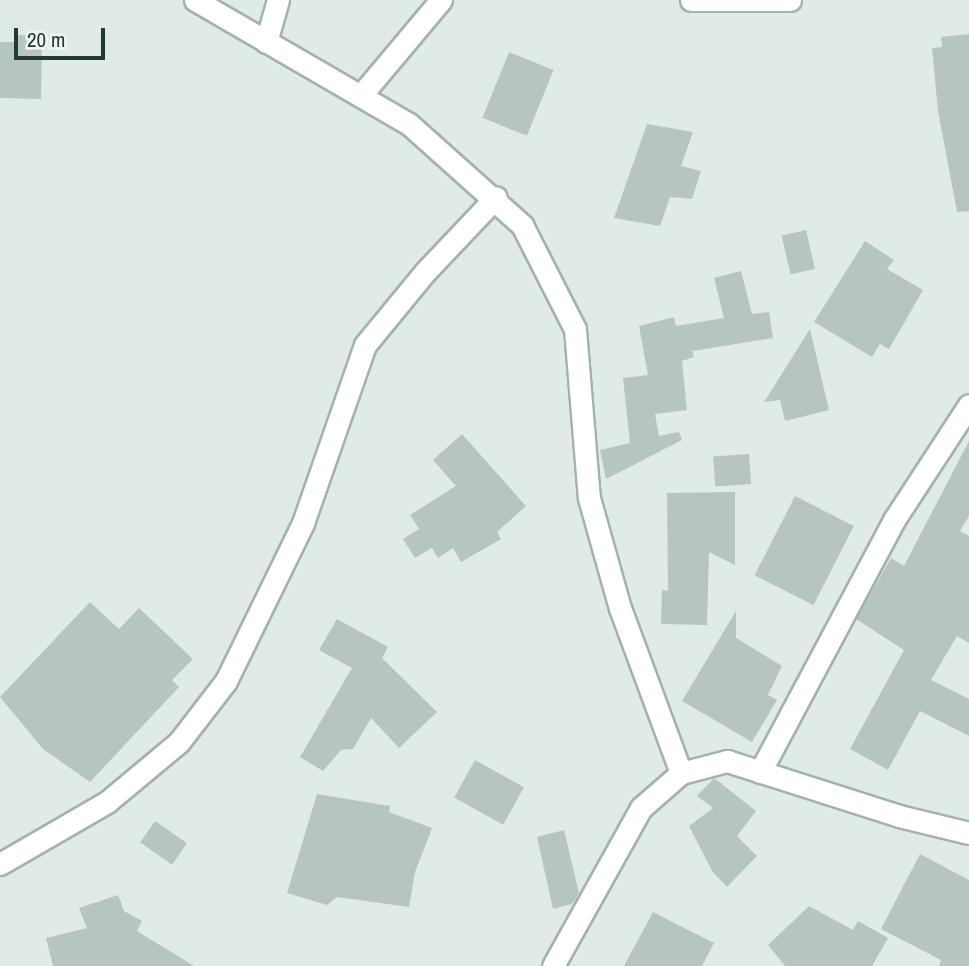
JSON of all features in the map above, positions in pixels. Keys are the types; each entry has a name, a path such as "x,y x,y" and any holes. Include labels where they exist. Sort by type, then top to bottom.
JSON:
{"street":[{"path":"195,0 362,94 409,124 496,197 522,225 576,329 589,498 620,608 681,773"},
{"path":"266,42 278,0"},
{"path":"362,94 441,0"},
{"path":"691,0 790,0"},
{"path":"0,864 107,802 179,742 226,681 303,523 365,345 425,272 496,197"},
{"path":"760,772 894,520 969,405"},
{"path":"554,966 641,808 681,773 727,761 969,833"}],"building":[{"path":"969,34 969,211 957,212 938,111 932,48 942,47 941,37"},
{"path":"18,35 42,36 41,99 0,98 0,42 18,42"},
{"path":"509,52 554,70 527,136 482,118"},
{"path":"647,124 693,132 681,166 701,171 692,199 670,197 660,226 614,218"},
{"path":"806,230 815,269 791,275 782,236"},
{"path":"865,241 894,260 887,269 923,290 889,349 880,344 872,357 814,322"},
{"path":"741,271 752,314 769,312 773,338 692,351 694,357 682,361 687,410 655,414 659,436 679,432 682,440 606,479 600,450 630,443 623,378 648,375 639,326 674,317 676,326 724,318 714,278"},
{"path":"810,329 829,410 785,421 780,400 764,402"},
{"path":"462,434 526,506 497,532 501,539 461,562 453,548 438,558 432,548 415,558 403,539 419,529 410,515 456,486 433,460"},
{"path":"969,441 969,516 960,531 969,536 969,643 957,636 931,680 969,699 969,736 920,711 888,770 850,749 904,650 856,619 891,558 904,566"},
{"path":"749,454 751,484 715,486 713,457"},
{"path":"735,492 735,565 709,552 707,625 661,624 662,590 668,591 667,493"},
{"path":"795,496 854,526 813,605 755,575"},
{"path":"90,602 119,629 139,608 193,659 172,680 179,687 90,782 43,749 0,697"},
{"path":"736,611 736,638 782,666 768,695 777,700 752,742 682,701"},
{"path":"337,619 388,647 382,658 437,712 399,748 371,718 353,749 341,750 323,771 300,757 352,668 319,650"},
{"path":"475,760 524,787 503,825 454,798"},
{"path":"714,778 756,811 737,836 757,856 727,887 712,871 689,826 713,808 697,796"},
{"path":"317,794 390,806 389,812 432,828 415,872 409,907 337,897 327,905 287,893"},
{"path":"155,821 187,843 172,865 140,842"},
{"path":"564,830 579,893 572,904 553,909 537,837"},
{"path":"920,854 969,880 969,966 939,966 941,960 881,929"},
{"path":"118,895 124,911 142,921 137,931 194,966 53,966 46,938 87,928 79,908"},
{"path":"809,906 853,930 858,921 888,938 872,966 785,966 768,945"},
{"path":"653,912 714,943 702,966 624,966"}]}
